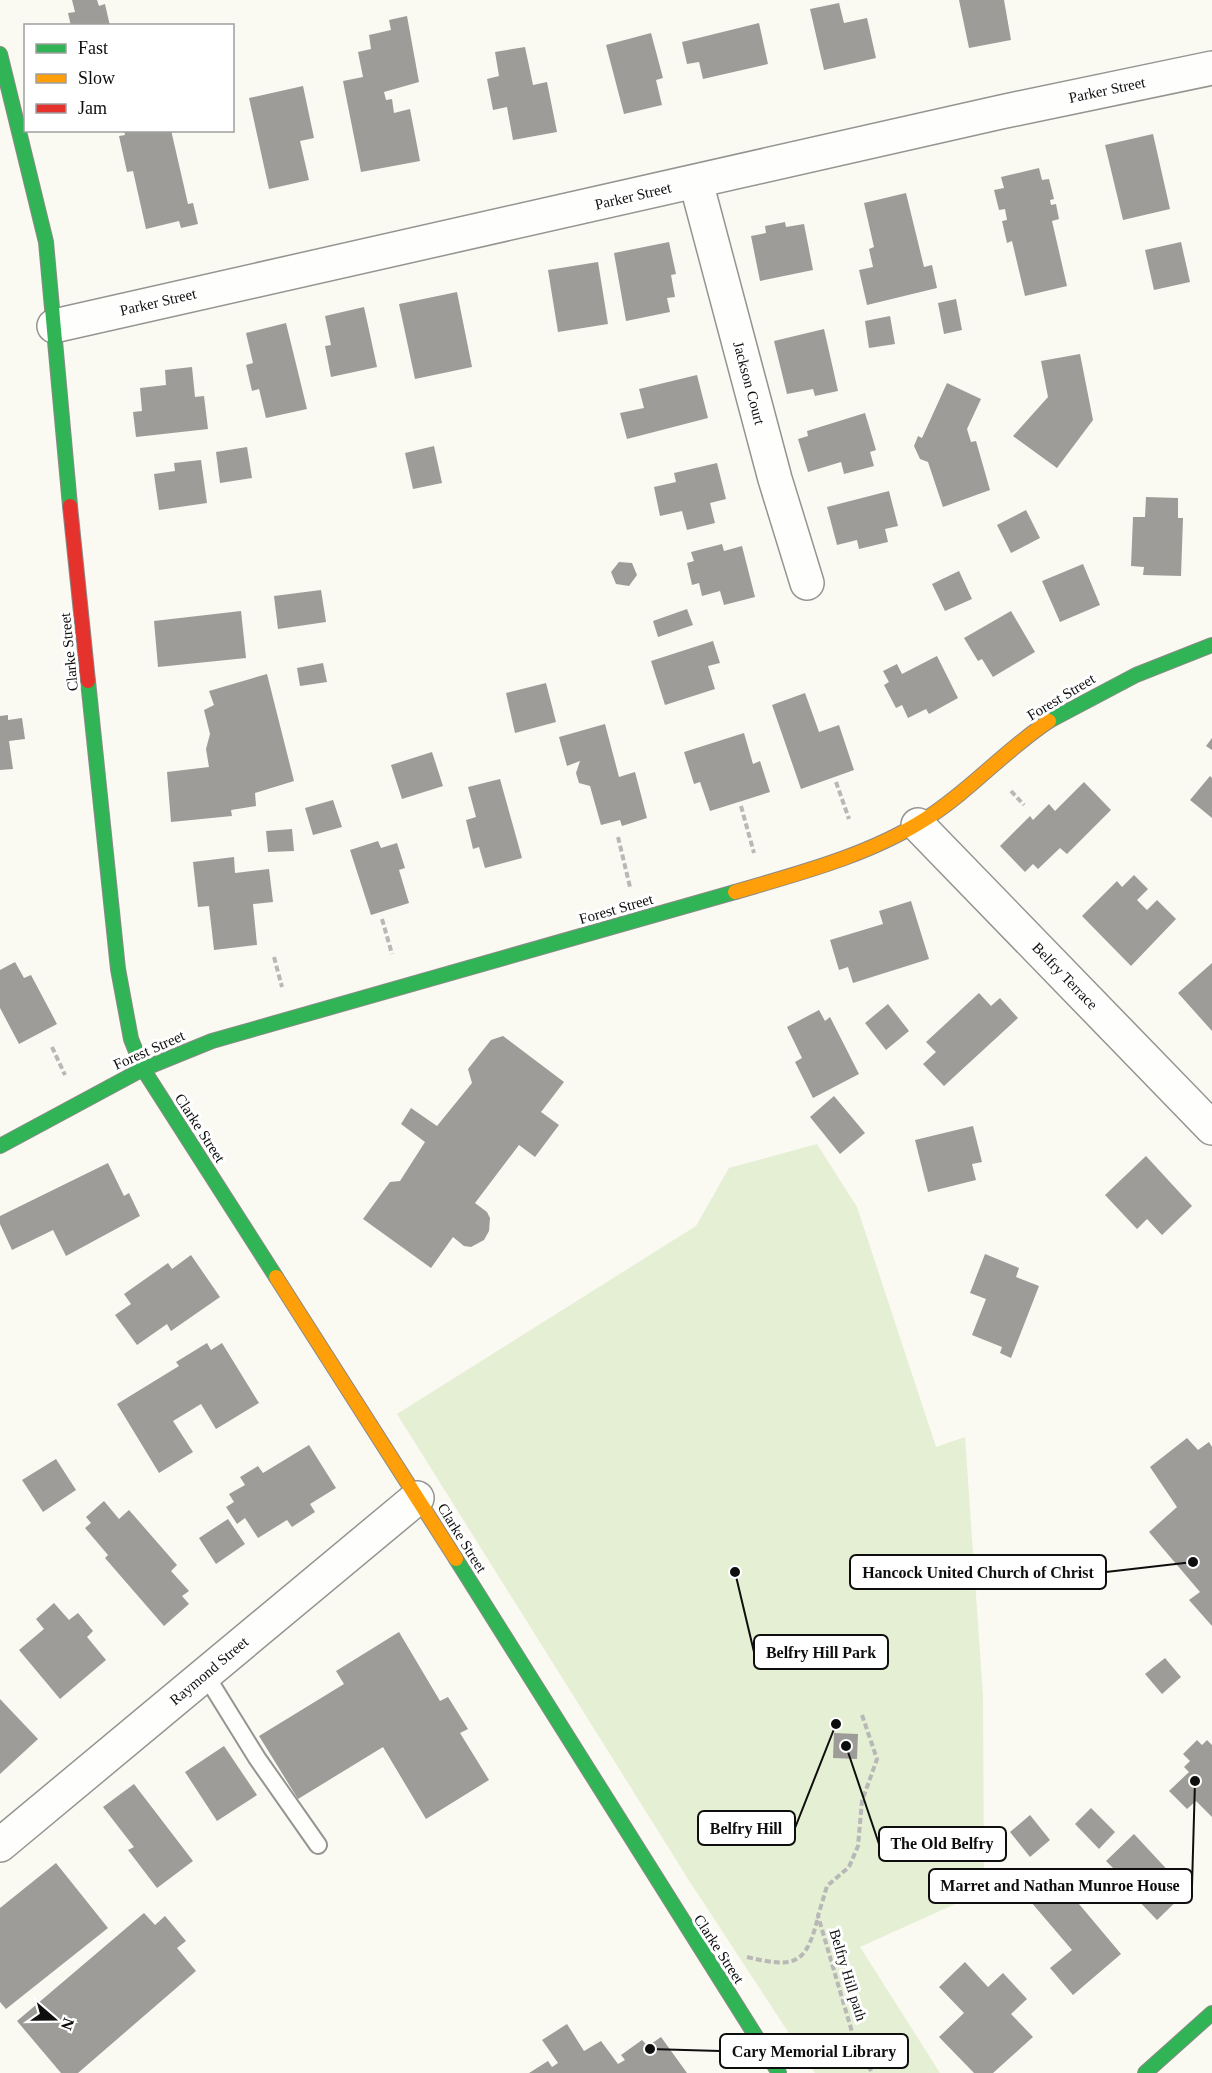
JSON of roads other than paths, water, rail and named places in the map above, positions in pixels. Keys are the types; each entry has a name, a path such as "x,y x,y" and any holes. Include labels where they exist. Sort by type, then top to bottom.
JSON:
{"street":[{"name":"Clarke Street","path":"0,54 46,242 118,969 126,1018 143,1069 417,1498 779,2073"},
{"name":"Parker Street","path":"54,327 1001,112 1212,68"},
{"name":"Jackson Court","path":"696,182 775,479 807,583"},
{"name":"Forest Street","path":"0,1146 143,1069 212,1041 793,875 879,844 918,825 1040,727 1124,679 1212,645"},
{"name":"Belfry Terrace","path":"918,825 1212,1128"},
{"name":"Raymond Street","path":"0,1845 417,1498"},
{"path":"1145,2073 1212,2013"}],"lane":[{"path":"205,1674 257,1758 318,1845"}],"place":[{"name":"Hancock United Church of Christ","path":"1193,1562"},
{"name":"Belfry Hill Park","path":"735,1572"},
{"name":"Belfry Hill","path":"836,1724"},
{"name":"The Old Belfry","path":"846,1746"},
{"name":"Marret and Nathan Munroe House","path":"1195,1781"},
{"name":"Cary Memorial Library","path":"650,2049"}]}
